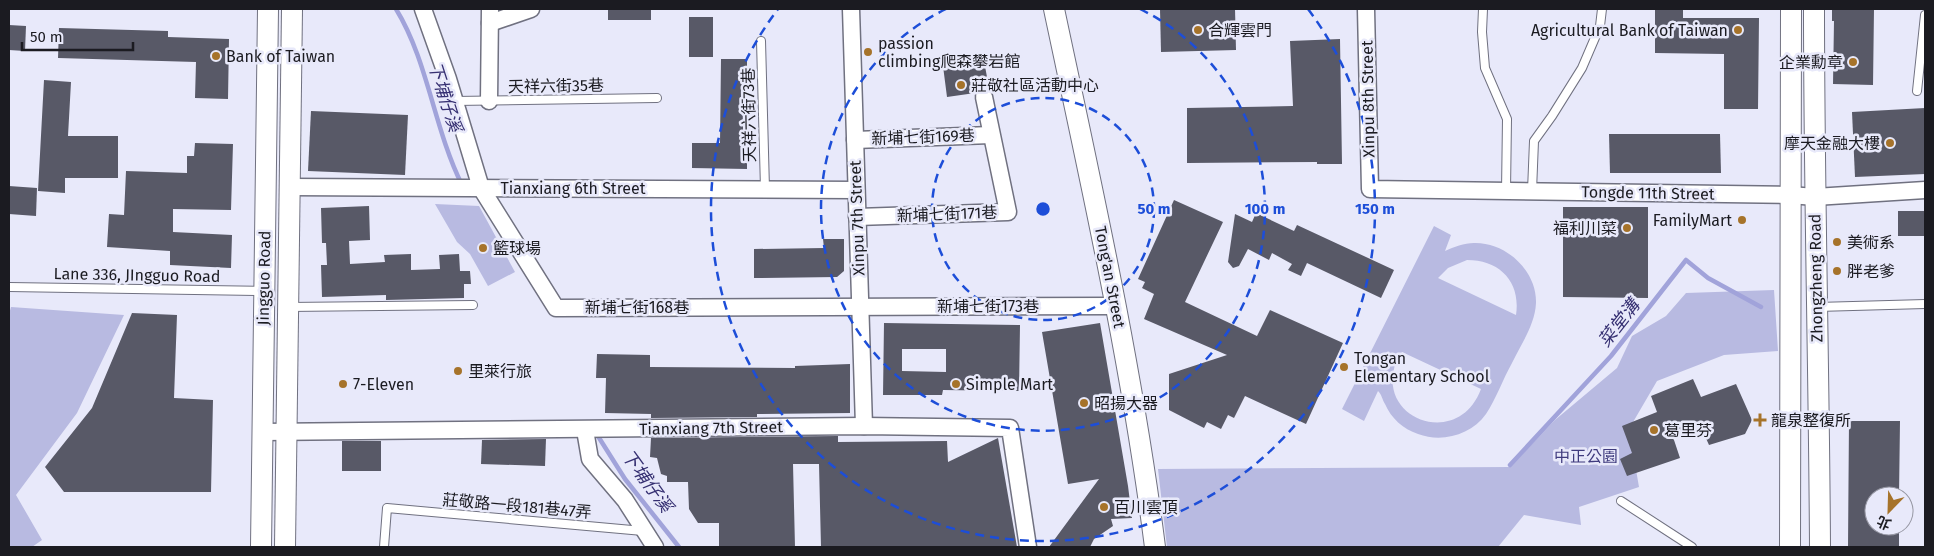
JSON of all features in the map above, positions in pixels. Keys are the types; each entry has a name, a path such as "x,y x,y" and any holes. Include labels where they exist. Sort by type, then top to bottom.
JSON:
{"street":[{"name":"Jingguo Road","path":"261,547 268,9"},
{"name":"Jingguo Road","path":"285,547 292,9"},
{"path":"423,9 454,101 477,188"},
{"path":"489,101 490,16 531,9"},
{"name":"Xinpu 7th Street","path":"851,9 864,426"},
{"name":"Tong'an Street","path":"1054,9 1116,306 1141,443 1155,547"},
{"name":"Xinpu 8th Street","path":"1366,9 1370,189"},
{"name":"Zhongzheng Road","path":"1790,547 1791,9"},
{"name":"Zhongzheng Road","path":"1814,9 1814,197 1820,547"},
{"name":"新埔七街171巷","path":"857,217 1008,212 984,97"},
{"name":"新埔七街169巷","path":"855,140 991,135"},
{"name":"Tianxiang 6th Street","path":"290,187 856,190"},
{"name":"新埔七街168巷","path":"477,188 556,308 860,306"},
{"name":"Tongde 11th Street","path":"1370,189 1790,195 1814,197 1925,190"},
{"name":"新埔七街173巷","path":"860,306 1116,306"},
{"name":"Tianxiang 7th Street","path":"262,432 864,426 1010,428 1028,547"},
{"path":"594,430 590,459 625,500 646,531 654,547"}],"lane":[{"path":"1483,9 1482,32 1485,68 1508,119 1506,191"},
{"path":"1532,191 1534,141 1582,68 1600,26 1602,9"},
{"path":"1917,91 1925,14"},
{"name":"天祥六街73巷","path":"761,41 765,189"},
{"name":"天祥六街35巷","path":"454,101 657,98"},
{"name":"Lane 336, JIngguo Road","path":"9,287 264,292"},
{"path":"1817,307 1925,304"},
{"path":"288,307 474,305"},
{"path":"1621,501 1692,547"},
{"name":"莊敬路一段181巷47弄","path":"384,547 387,508 646,531"}],"green space":[{"name":"籃球場","path":"435,204 479,206 515,272 488,286 470,254 457,242"},
{"path":"1434,226 1451,235 1445,251 1467,244 1486,244 1508,253 1525,270 1535,291 1536,303 1533,319 1490,408 1480,421 1464,432 1455,435 1437,438 1427,437 1407,429 1394,418 1378,391 1364,421 1342,409","holes":["1467,260 1489,264 1506,275 1515,292 1517,303 1516,315 1438,278 1448,268","1402,352 1481,389 1470,407 1456,418 1440,422 1424,421 1410,414 1399,402 1393,387 1395,367"]},
{"name":"中正公園","path":"1774,290 1778,351 1724,355 1657,381 1629,429 1639,487 1579,507 1581,525 1524,515 1498,547 1167,547 1158,469 1510,467 1555,420 1617,368 1632,336 1666,316 1686,293"},
{"path":"11,307 124,315 77,413 16,495 42,540 32,547 9,547 9,314"}],"building":[{"path":"608,9 651,9 651,20 608,20"},
{"name":"合輝雲門","path":"1160,9 1235,9 1236,50 1161,52"},
{"path":"1655,9 1683,9 1683,18 1759,18 1758,109 1724,109 1724,54 1655,53"},
{"path":"1832,9 1874,9 1873,85 1833,84 1834,21 1832,21"},
{"path":"689,17 713,17 713,57 689,57"},
{"path":"9,25 26,26 25,51 9,50"},
{"path":"59,28 168,31 168,37 229,39 228,99 195,98 196,62 58,58"},
{"path":"1340,39 1342,164 1317,164 1317,162 1187,163 1187,108 1293,106 1290,41"},
{"path":"721,59 747,59 747,169 692,168 692,143 720,143"},
{"name":"莊敬社區活動中心","path":"984,61 987,77 976,78 978,89 975,93 947,97 943,66"},
{"path":"44,80 71,82 68,136 118,136 118,178 65,178 65,193 38,191"},
{"name":"摩天金融大樓","path":"1925,108 1925,174 1855,177 1852,112"},
{"path":"311,111 408,115 405,175 308,171"},
{"path":"1609,134 1720,134 1721,173 1610,173"},
{"path":"195,143 233,144 231,210 173,209 173,232 232,235 231,268 170,265 170,251 107,247 109,214 124,215 126,171 187,173 187,156 194,156"},
{"path":"9,186 37,188 36,216 9,214"},
{"path":"1174,200 1223,222 1185,302 1257,336 1270,310 1343,343 1306,424 1245,396 1234,418 1228,415 1221,429 1207,422 1204,428 1169,410 1169,374 1227,355 1144,319 1154,294 1142,288 1145,282 1138,279"},
{"path":"369,206 370,240 349,241 350,264 385,262 384,255 411,254 411,270 440,269 439,255 459,254 460,271 470,271 471,284 464,284 464,298 386,300 386,295 322,297 321,265 327,265 326,243 322,243 321,208"},
{"path":"1563,207 1648,207 1648,298 1563,297"},
{"path":"1898,211 1925,211 1925,236 1898,236"},
{"path":"1256,213 1294,231 1297,225 1394,270 1381,298 1307,263 1301,276 1288,270 1292,264 1272,253 1269,260 1248,249 1239,266 1233,268 1228,262 1235,214 1252,222"},
{"path":"823,239 844,239 844,271 837,277 754,278 754,249 824,248"},
{"path":"132,313 177,315 174,398 213,400 211,492 64,492 45,467 92,408"},
{"path":"884,323 1020,325 1019,391 943,390 942,395 883,395","holes":["902,349 946,349 946,372 902,371"]},
{"name":"昭揚大器","path":"1100,323 1132,518 1111,519 1113,526 1094,539 1090,547 1049,547 1099,479 1068,484 1042,332"},
{"path":"597,354 650,355 650,367 795,368 795,366 850,364 850,413 757,414 757,417 651,418 651,414 605,413 606,378 596,378"},
{"name":"葛里芬","path":"1693,379 1701,397 1736,384 1752,420 1745,434 1709,445 1700,425 1672,434 1680,458 1627,476 1620,459 1632,453 1622,426 1657,412 1651,396"},
{"path":"1849,421 1900,421 1899,486 1864,486 1864,536 1899,536 1899,547 1848,547"},
{"path":"838,436 838,442 947,441 948,462 998,438 1017,547 821,547 819,464 793,464 795,547 719,547 719,523 698,523 689,509 688,482 667,482 667,476 661,474 657,458 650,457 651,438"},
{"path":"546,439 545,466 481,464 482,440"},
{"path":"342,441 381,441 381,471 342,471"}],"waterway":[{"name":"下埔仔溪","path":"396,9 416,51 444,141 462,185"},
{"name":"菜堂溝","path":"1510,465 1611,356 1686,260 1708,278 1761,307"},
{"name":"下埔仔溪","path":"596,433 625,479 679,547"}],"place":[{"name":"合輝雲門","path":"1198,30"},
{"name":"Agricultural Bank of Taiwan","path":"1738,30"},
{"name":"passion climbing爬森攀岩館","path":"868,52"},
{"name":"Bank of Taiwan","path":"216,56"},
{"name":"企業勳章","path":"1853,62"},
{"name":"莊敬社區活動中心","path":"961,85"},
{"name":"摩天金融大樓","path":"1890,143"},
{"name":"FamilyMart","path":"1742,220"},
{"name":"福利川菜","path":"1627,228"},
{"name":"美術系","path":"1837,242"},
{"name":"籃球場","path":"483,248"},
{"name":"胖老爹","path":"1837,271"},
{"name":"Tongan Elementary School","path":"1344,367"},
{"name":"里萊行旅","path":"458,371"},
{"name":"7-Eleven","path":"343,384"},
{"name":"Simple Mart","path":"956,384"},
{"name":"昭揚大器","path":"1084,403"},
{"name":"龍泉整復所","path":"1760,420"},
{"name":"葛里芬","path":"1654,430"},
{"name":"百川雲頂","path":"1104,507"}]}
